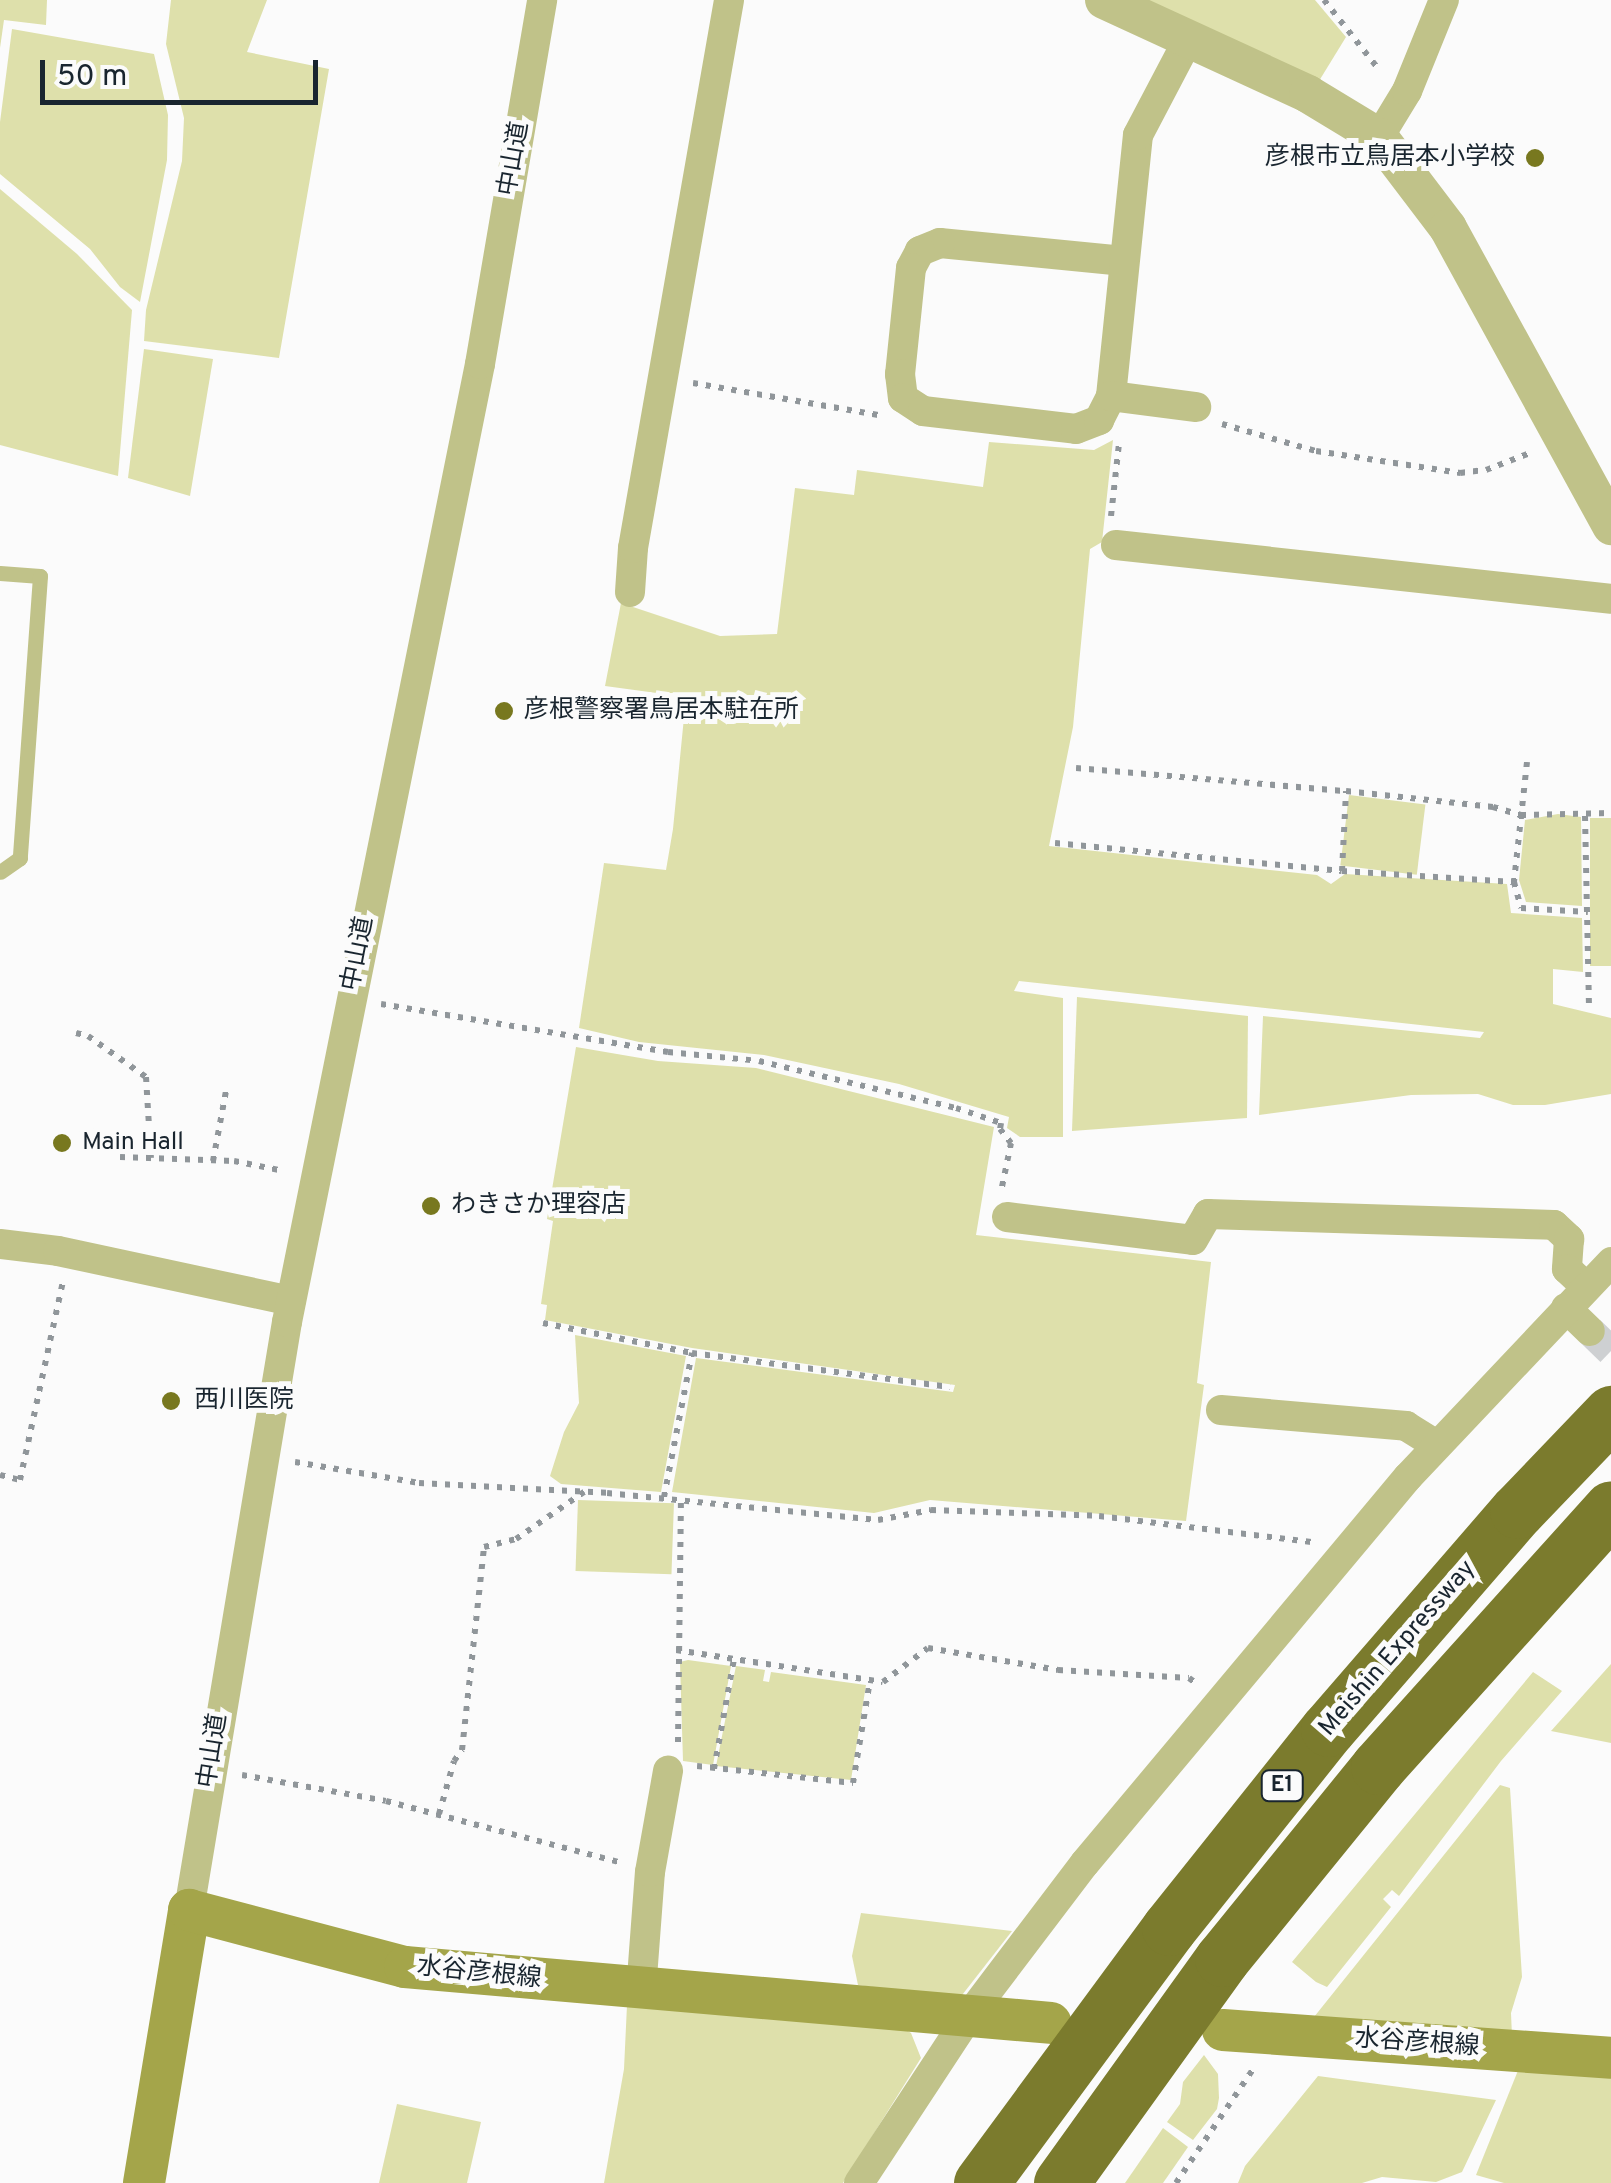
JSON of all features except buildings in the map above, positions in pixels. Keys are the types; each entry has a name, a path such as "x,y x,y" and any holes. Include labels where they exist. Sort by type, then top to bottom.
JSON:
{"highway":[{"name":"Meishin Expressway","path":"981,2183 1169,1928 1328,1730 1518,1511 1611,1412"},
{"name":"E1","path":"1061,2183 1222,1960 1378,1768 1611,1508"}],"main road":[{"name":"水谷彦根線","path":"189,1910 404,1967 641,1991 1050,2023"},
{"path":"144,2183 189,1910"},
{"name":"水谷彦根線","path":"1243,2032 1611,2058"}],"street":[{"name":"中山道","path":"189,1910 291,1301 480,364 542,0"},
{"path":"630,592 633,548 729,0"},
{"path":"1104,0 1308,94 1378,136 1448,228 1611,526"},
{"path":"1378,136 1407,90 1444,0"},
{"path":"1124,260 940,243 920,251 911,268 900,374 903,398 923,411 1076,428 1099,420 1112,396 1138,135 1189,38"},
{"path":"1112,396 1196,406"},
{"path":"1116,545 1611,599"},
{"path":"1007,1217 1194,1240 1208,1214 1554,1225 1569,1239 1567,1268 1590,1330"},
{"path":"0,1244 68,1253 291,1301"},
{"path":"859,2183 968,2017 1085,1863 1436,1445 1611,1262"},
{"path":"1220,1410 1406,1426 1436,1445"},
{"path":"641,1991 650,1872 672,1767"}],"lane":[{"path":"0,573 40,576 20,858 0,872"}],"path":[{"path":"1324,0 1365,46 1389,84"},
{"path":"1116,545 1110,535 1120,430"},
{"path":"1526,762 1514,882 1522,908 1588,912"},
{"path":"1076,768 1346,791 1493,807 1522,815 1611,813"},
{"path":"1342,871 1346,791"},
{"path":"1586,816 1589,1010"},
{"path":"1054,843 1342,871 1514,882"},
{"path":"350,999 668,1052 759,1061 956,1108 1001,1123 1000,1129 1011,1144 999,1201 1007,1217"},
{"path":"76,1033 88,1036 146,1077 152,1158"},
{"path":"213,1160 226,1091"},
{"path":"120,1157 213,1160 315,1177"},
{"path":"0,1475 20,1480 68,1253"},
{"path":"544,1322 692,1353 950,1387"},
{"path":"664,1498 692,1353"},
{"path":"264,1456 418,1483 681,1499 878,1520 931,1510 1099,1516 1187,1530 1255,1533 1346,1551"},
{"path":"439,1814 454,1761 462,1750 484,1547 516,1539 585,1492"},
{"path":"681,1499 672,1767 853,1784 870,1680"},
{"path":"676,1650 883,1682 928,1648 1058,1670 1189,1678 1220,1701"},
{"path":"714,1769 734,1659"},
{"path":"211,1770 439,1814 650,1872"},
{"path":"1176,2183 1255,2067 1243,2032"}],"green space":[{"path":"0,0 47,0 46,25 4,20 0,48"},
{"path":"171,0 267,0 247,52 329,69 279,358 144,341 146,310 182,161 184,118 166,44"},
{"path":"1147,0 1315,0 1346,37 1319,81"},
{"path":"12,29 154,54 168,115 167,160 140,302 120,287 90,249 0,174 0,122"},
{"path":"0,189 77,254 132,310 118,476 0,445"},
{"path":"144,349 213,359 190,496 128,478"},
{"path":"1113,440 1102,542 1090,549 1073,727 1049,846 1317,875 1331,884 1345,874 1507,884 1511,913 1582,918 1583,972 1553,969 1553,1004 1611,1018 1611,1094 1545,1105 1513,1105 1478,1094 1411,1095 1259,1115 1263,1016 1480,1038 1484,1032 1019,981 1014,991 1063,998 1063,1137 1020,1137 1007,1128 1009,1117 899,1084 764,1055 639,1042 579,1028 604,863 666,870 673,829 686,697 605,686 621,603 720,636 777,634 795,488 854,495 857,470 983,487 989,442 1094,450"},
{"path":"1349,795 1425,804 1417,875 1340,865"},
{"path":"1558,814 1581,817 1582,906 1526,902 1519,880 1525,820"},
{"path":"1590,818 1611,818 1611,966 1590,966"},
{"path":"1077,997 1248,1016 1247,1118 1072,1131"},
{"path":"576,1047 658,1061 756,1068 994,1127 976,1235 1211,1262 1197,1383 1204,1385 1186,1521 930,1500 874,1513 672,1492 696,1358 953,1392 955,1385 692,1348 545,1320 547,1305 541,1304 553,1221 547,1219"},
{"path":"575,1335 686,1356 661,1492 561,1484 550,1476 564,1432 579,1403"},
{"path":"578,1500 674,1503 671,1574 576,1571"},
{"path":"680,1662 731,1666 713,1765 683,1761"},
{"path":"1611,1664 1611,1743 1551,1731"},
{"path":"736,1666 765,1670 763,1681 769,1682 771,1672 866,1685 851,1780 716,1766"},
{"path":"1533,1672 1562,1691 1501,1761 1399,1896 1392,1890 1383,1899 1391,1907 1327,1987 1316,1982 1292,1962"},
{"path":"1500,1785 1510,1788 1522,1977 1511,2013 1512,2036 1314,2017"},
{"path":"861,1913 1012,1931 959,1999 858,1985 852,1956"},
{"path":"627,2005 892,2021 911,2033 921,2058 843,2183 604,2183 624,2069"},
{"path":"1204,2055 1218,2074 1219,2098 1217,2109 1193,2140 1167,2122 1180,2104 1183,2082"},
{"path":"1519,2068 1611,2075 1611,2183 1504,2183 1476,2175"},
{"path":"1318,2076 1496,2100 1462,2172 1436,2182 1382,2177 1362,2183 1238,2183 1245,2166"},
{"path":"397,2104 481,2122 467,2183 379,2183"},
{"path":"1163,2128 1188,2147 1163,2183 1125,2183"}],"tunnel":[{"path":"1590,1331 1611,1351"}],"place":[{"name":"彦根市立鳥居本小学校","path":"1535,158"},
{"name":"彦根警察署鳥居本駐在所","path":"504,711"},
{"name":"Main Hall","path":"62,1143"},
{"name":"わきさか理容店","path":"431,1206"},
{"name":"西川医院","path":"171,1401"}]}
